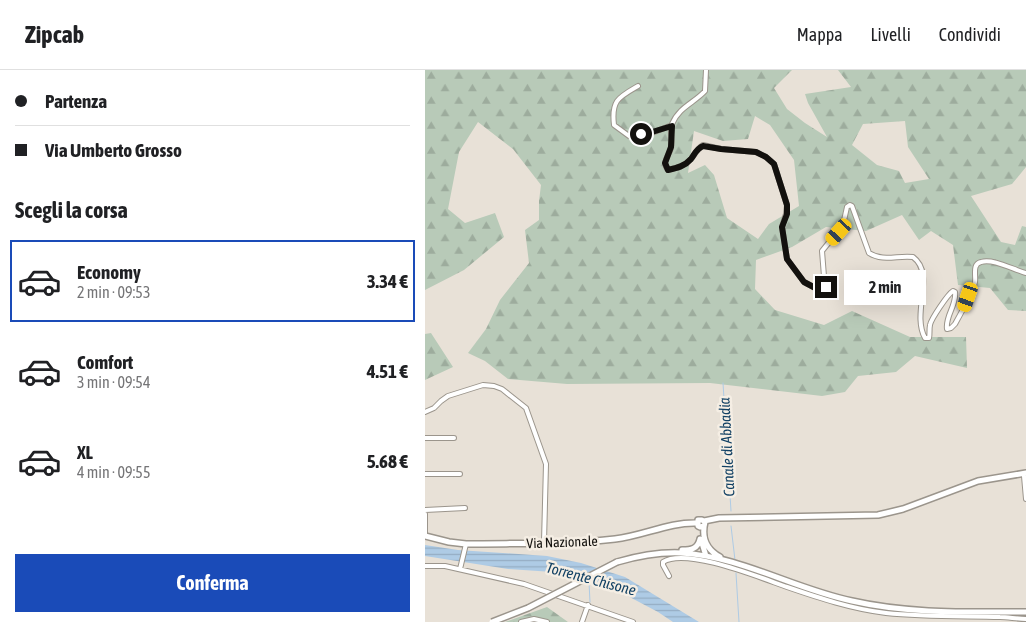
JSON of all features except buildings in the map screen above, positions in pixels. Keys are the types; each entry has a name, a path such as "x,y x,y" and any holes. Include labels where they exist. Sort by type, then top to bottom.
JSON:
{"main road":[{"name":"Via Nazionale","path":"425,536 466,544 613,540 679,524 701,524 719,518 878,515 903,509 978,481 1017,475 1025,476"},
{"path":"629,558 635,554 651,551 691,550 698,545 701,524"},
{"path":"701,524 707,547 718,556 732,563"},
{"path":"700,539 706,556"},
{"path":"493,622 528,608 617,562 629,558 663,553 706,556 831,596 879,606 945,612 1026,612"}],"street":[{"path":"706,70 705,91 684,106 672,126 671,147 665,163 668,170 681,167 698,148 703,146 756,152 766,157 774,164 787,205 787,214 782,227 787,259 804,282 817,290 823,291 826,287 822,251 843,225 848,205 852,206 869,253 890,258 909,256 915,258 921,265 924,276 919,311 925,338 929,338 932,320 942,307 948,294 953,291 956,297 948,316 947,329 955,324 973,290 975,268 978,263 983,261 993,263 1026,273"},
{"path":"638,86 618,97 613,113 614,125 629,136 672,126"},
{"path":"425,412 434,408 448,396 483,385 502,389 526,408 547,468 543,542"},
{"path":"425,438 454,438"},
{"path":"425,474 460,474"},
{"path":"1025,476 1026,499"},
{"path":"425,510 465,508"},
{"path":"425,514 425,536"},
{"path":"460,569 466,544"},
{"path":"669,576 663,562 673,558 689,559 710,562 832,602 877,612 933,617 1026,619"},
{"path":"425,566 445,566 524,584 633,622"},
{"path":"581,622 588,605"},
{"path":"521,622 534,619 547,622"}],"green space":[{"path":"425,70 792,70 774,88 787,109 827,137 805,94 851,87 838,70 1026,70 1026,167 1012,184 971,196 1001,242 1015,245 1022,226 1026,227 1026,311 1008,310 990,288 958,285 953,245 931,231 919,240 902,215 866,231 826,227 792,247 756,260 755,289 775,310 824,325 852,311 910,337 966,337 967,368 915,356 896,372 858,376 845,392 822,396 710,383 567,384 508,379 485,361 468,353 486,329 500,300 529,263 525,230 539,220 541,185 513,149 478,122 459,152 448,209 465,223 495,213 504,237 464,270 425,290","holes":["755,116 770,125 794,160 799,206 769,224 758,239 727,218 714,175 705,165 688,173 694,131 723,141 748,139","905,121 908,147 929,179 905,183 899,171 877,165 852,145 863,124"]},
{"path":"431,333 453,367 425,380 425,334"},
{"path":"547,607 568,622 505,622"}],"water":[{"name":"Torrente Chisone","path":"425,545 458,550 547,556 581,563 625,577 699,622 673,622 622,593 553,572 508,569 425,556"}],"waterway":[{"name":"Canale di Abbadia","path":"723,383 731,511"},
{"name":"Canale di Abbadia","path":"731,526 735,560"},
{"name":"Canale di Abbadia","path":"736,573 739,622"},
{"name":"Torrente Chisone","path":"589,582 590,602"}],"route":[{"path":"641,134 672,126 671,147 665,163 665,167 668,170 681,167 692,158 698,148 708,145 721,149 756,152 771,160 777,170 787,205 787,214 782,227 787,259 804,282 821,291 826,287"}]}
